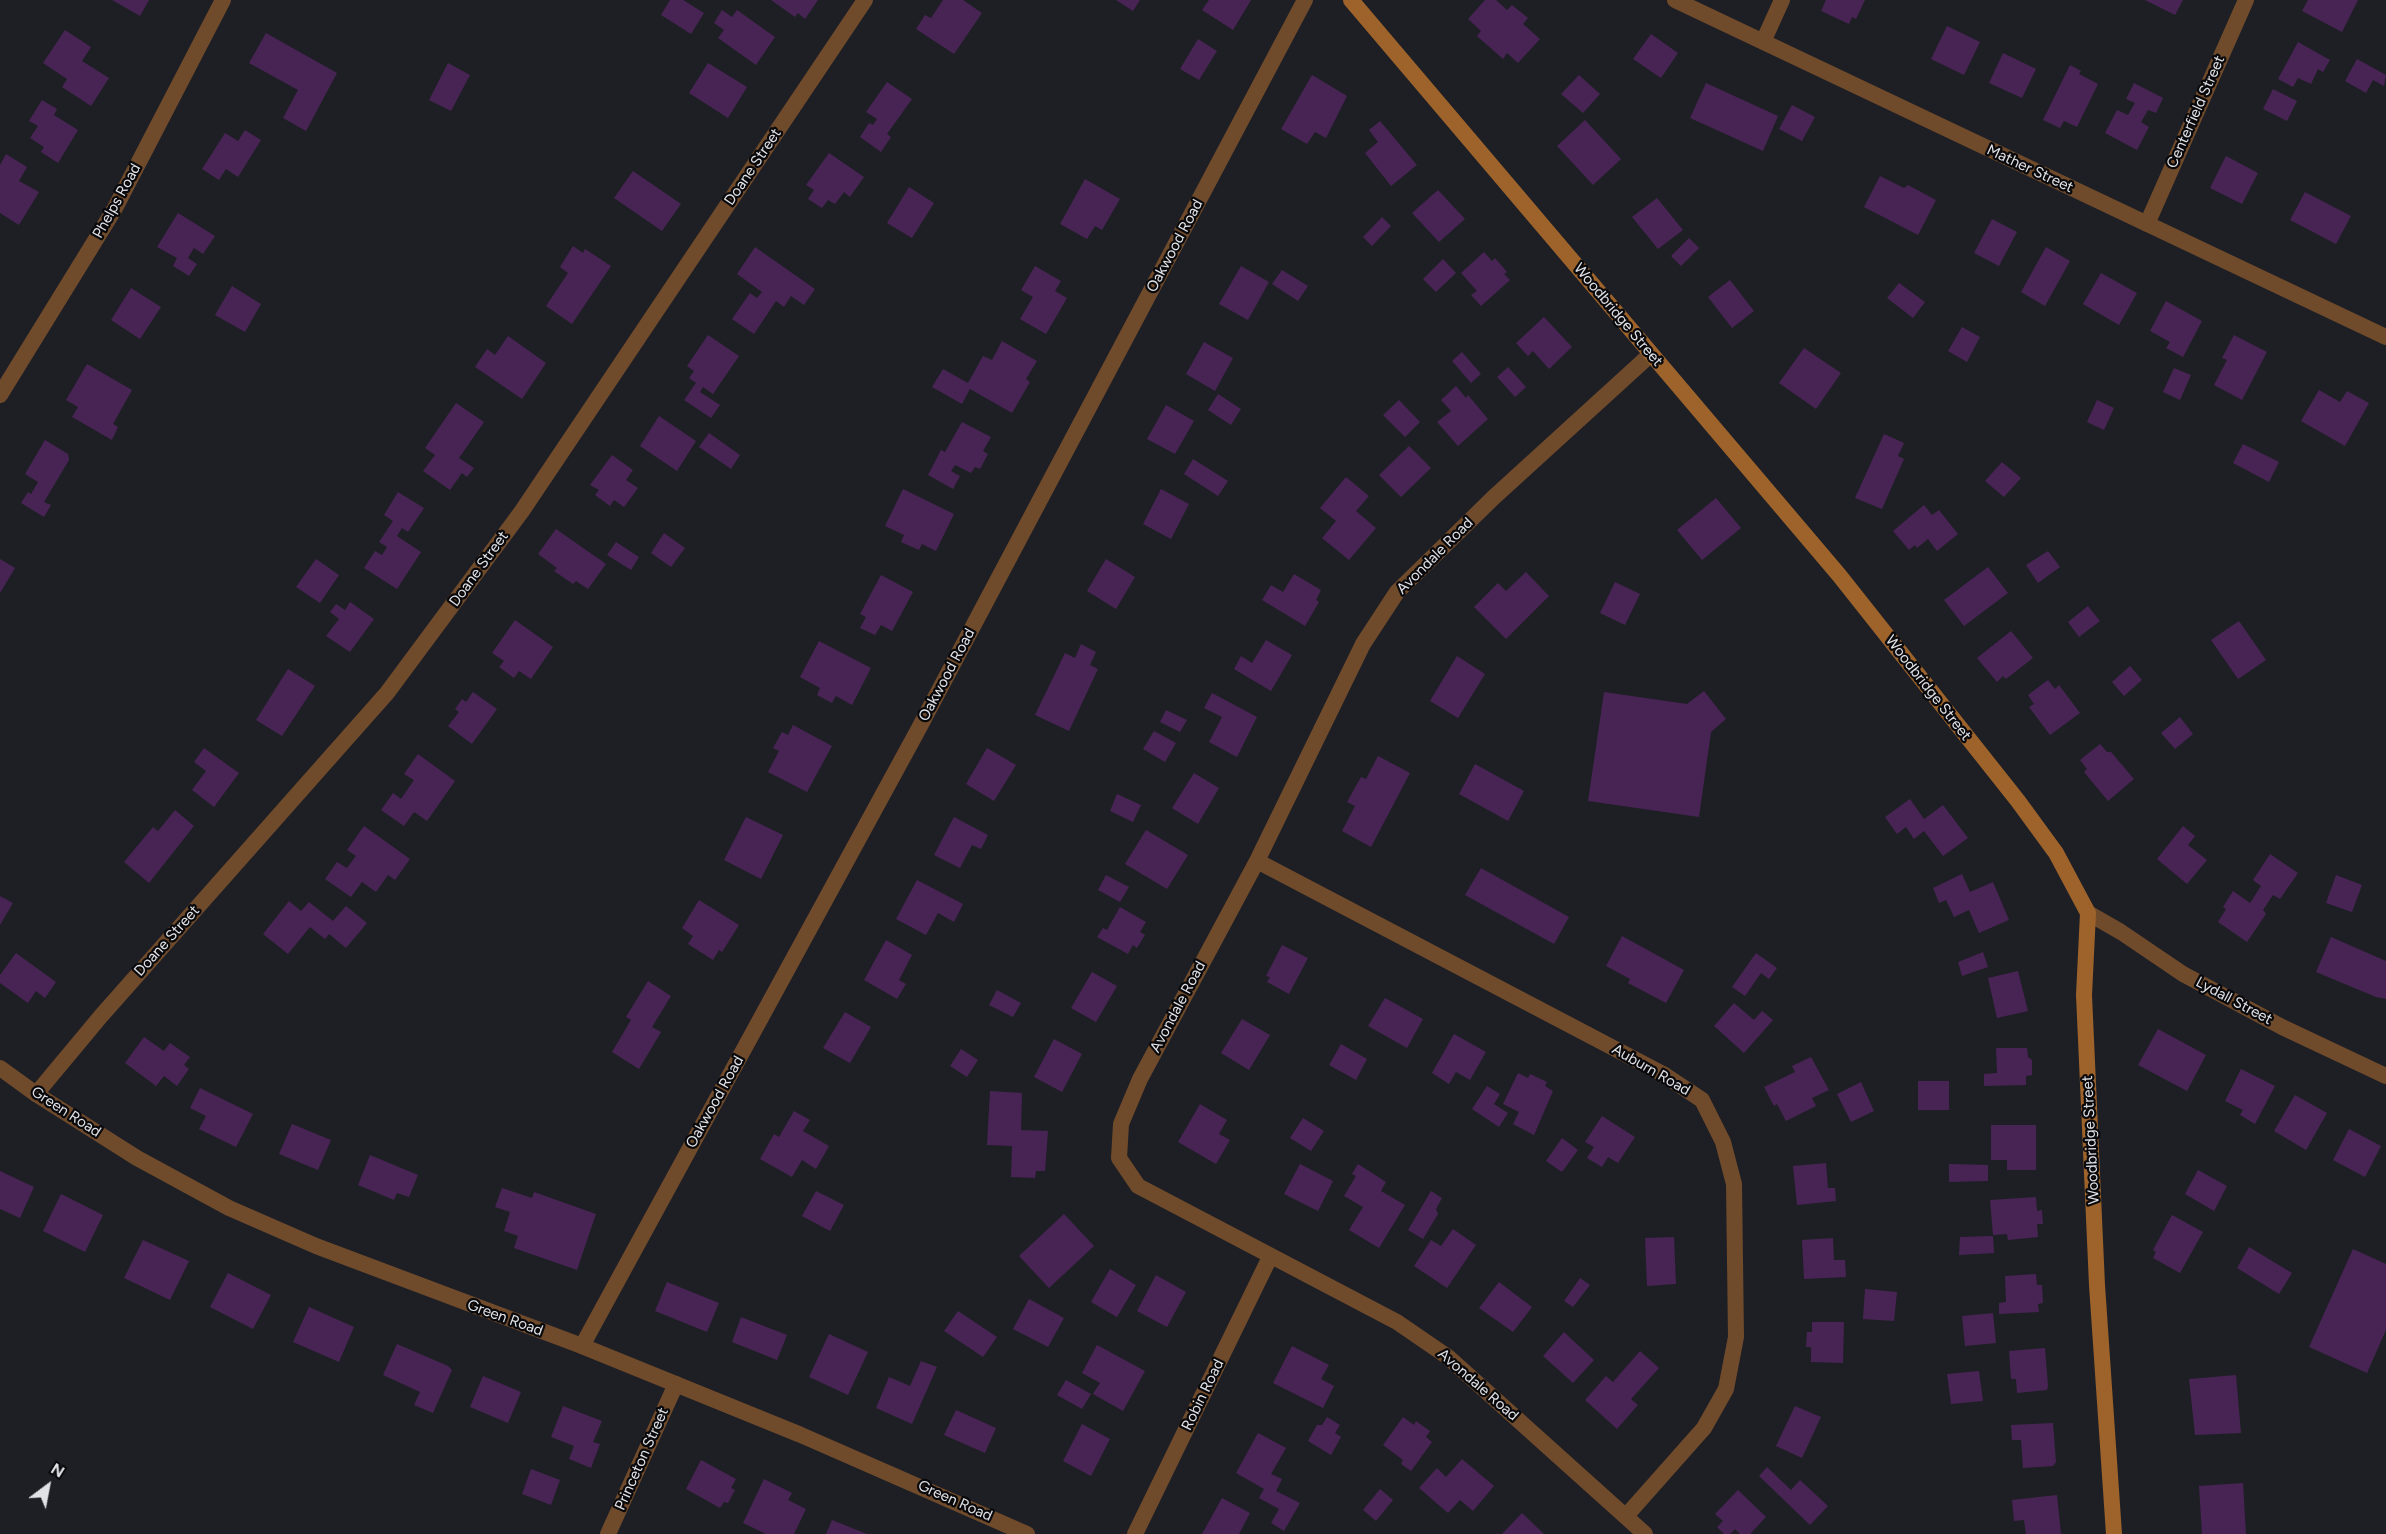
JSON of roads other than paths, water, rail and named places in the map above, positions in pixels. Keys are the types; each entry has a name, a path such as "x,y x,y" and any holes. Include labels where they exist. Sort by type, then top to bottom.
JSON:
{"main road":[{"name":"Woodbridge Street","path":"1351,0 1839,575 2018,801 2056,853 2088,913 2084,1007 2097,1285 2114,1534"}],"street":[{"name":"Phelps Road","path":"0,395 114,210 223,0"},
{"name":"Doane Street","path":"36,1094 101,1016 387,693 522,512 865,0"},
{"name":"Oakwood Road","path":"582,1346 918,730 1305,0"},
{"name":"Mather Street","path":"1675,0 2386,337"},
{"path":"1764,42 1782,0"},
{"name":"Centerfield Street","path":"2146,224 2246,0"},
{"name":"Avondale Road","path":"1645,1534 1448,1357 1397,1322 1138,1186 1119,1158 1121,1124 1140,1079 1257,861 1363,644 1397,592 1493,498 1651,354"},
{"name":"Auburn Road","path":"1257,861 1663,1074 1702,1100 1723,1142 1734,1184 1736,1337 1726,1389 1704,1428 1626,1516"},
{"name":"Lydall Street","path":"2088,913 2121,932 2183,974 2283,1027 2386,1076"},
{"name":"Green Road","path":"0,1068 36,1094 137,1158 229,1208 316,1246 582,1346 676,1384 833,1449 1027,1534"},
{"name":"Robin Road","path":"1135,1534 1270,1257"},
{"name":"Princeton Street","path":"608,1534 676,1384"}]}
